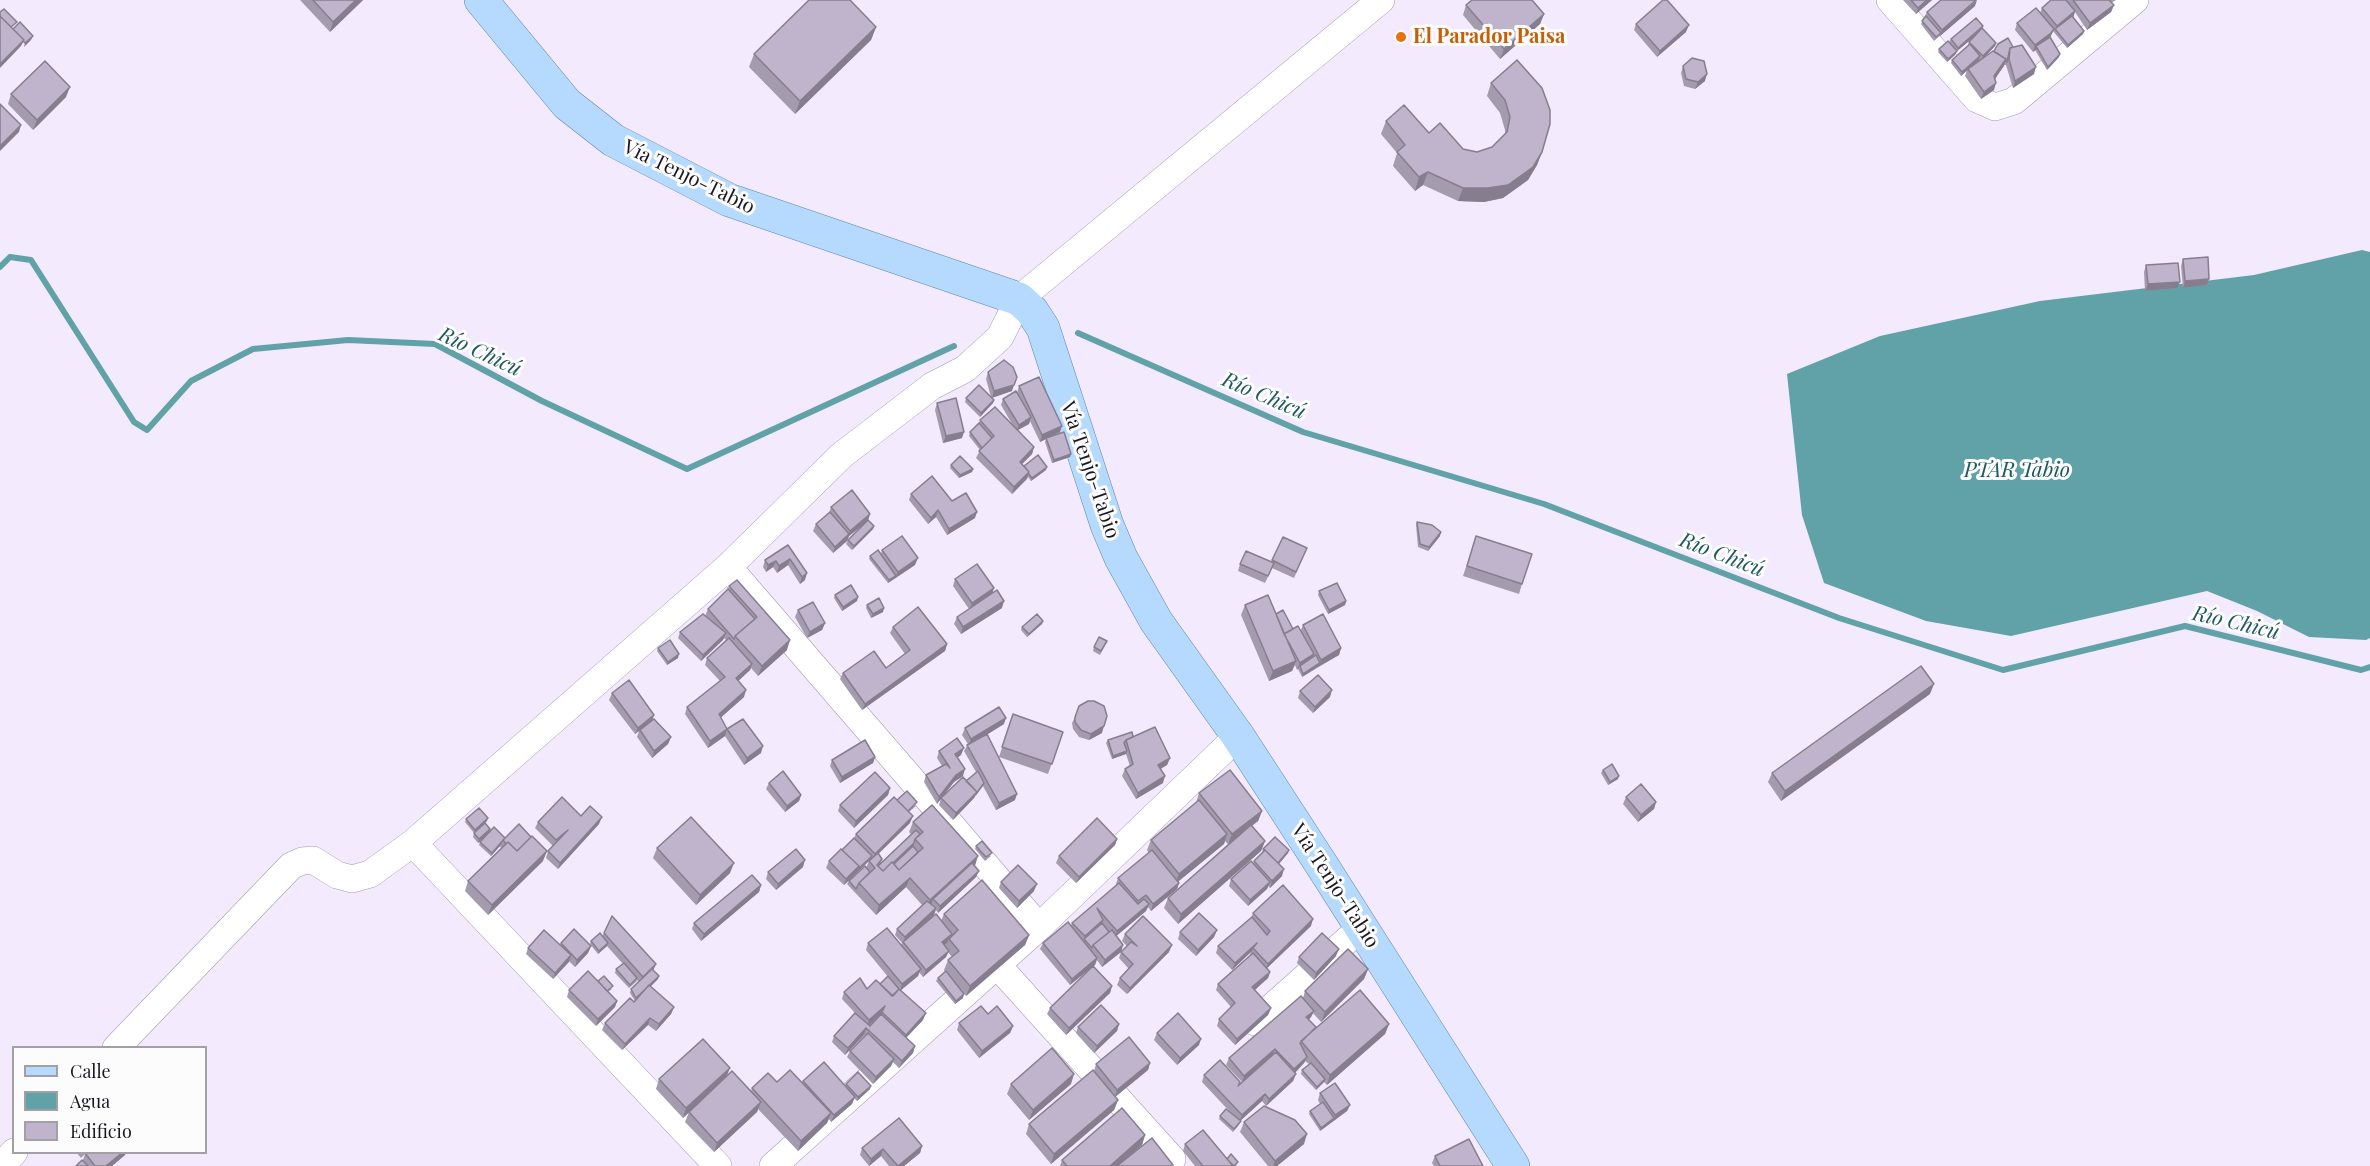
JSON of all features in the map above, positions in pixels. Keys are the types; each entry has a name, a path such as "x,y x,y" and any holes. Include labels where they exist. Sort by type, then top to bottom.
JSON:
{"main road":[{"name":"Vía Tenjo-Tabio","path":"481,0 567,104 613,140 729,200 1019,299 1032,311 1043,328 1096,495 1121,558 1156,621 1238,736 1267,802 1362,927 1513,1166"}],"street":[{"path":"117,1046 291,866 302,861 313,860 337,875 352,879 370,874 413,843 728,567 842,455 932,386 965,369 1000,337 1019,299 1381,0"},
{"path":"1890,0 1977,99 1995,107 2014,101 2135,0"},
{"path":"728,567 1039,927"},
{"path":"772,1166 1039,927 1238,736"},
{"path":"413,843 718,1166"},
{"path":"1255,1022 1362,927"},
{"path":"996,965 1172,1159"},
{"path":"2,1166 13,1154"}],"water":[{"name":"PTAR Tabio","path":"2362,250 2370,252 2370,638 2366,640 2309,637 2257,611 2207,591 2011,636 1926,621 1824,583 1802,515 1787,374 1880,336 2040,301 2254,275"}],"building":[{"path":"313,0 356,0 333,22"},
{"path":"809,0 850,0 876,27 800,101 754,54"},
{"path":"1472,0 1532,0 1544,14 1504,49 1466,5"},
{"path":"1663,0 1667,0 1689,25 1660,51 1636,24"},
{"path":"1911,0 1927,0 1918,8"},
{"path":"1941,0 1976,0 1942,30 1927,12"},
{"path":"2051,0 2066,0 2075,11 2057,26 2042,8"},
{"path":"2073,0 2109,0 2114,5 2090,23"},
{"path":"2036,8 2054,29 2035,45 2017,23"},
{"path":"4,9 17,22 11,27 0,16 0,12"},
{"path":"0,16 24,40 0,64"},
{"path":"1926,16 1941,33 1936,37 1922,21"},
{"path":"2072,16 2084,31 2068,45 2055,29"},
{"path":"1976,18 1983,26 1958,48 1951,39"},
{"path":"20,22 33,36 25,43 13,29"},
{"path":"1982,28 1996,43 1983,56 1969,42"},
{"path":"2050,37 2060,54 2048,67 2036,46"},
{"path":"2008,38 2013,47 2010,48 2007,62 1994,51 1998,44"},
{"path":"1948,41 1957,51 1948,59 1939,49"},
{"path":"1970,44 1980,56 1962,72 1952,60"},
{"path":"2022,45 2036,67 2015,81 2009,59 2010,48"},
{"path":"1993,51 2006,59 1994,76 1996,83 1984,92 1968,69"},
{"path":"1692,58 1704,61 1707,74 1698,82 1686,79 1683,66"},
{"path":"1517,60 1542,88 1550,110 1550,124 1542,152 1533,167 1508,185 1488,188 1463,188 1428,172 1419,177 1397,152 1405,145 1386,121 1404,105 1429,133 1440,123 1463,149 1477,152 1492,147 1507,132 1510,117 1505,100 1491,83"},
{"path":"45,61 70,87 37,120 11,94"},
{"path":"0,104 21,125 0,146"},
{"path":"2208,257 2209,279 2185,281 2183,259"},
{"path":"2178,263 2180,282 2148,284 2146,265"},
{"path":"1004,360 1013,367 1017,377 1014,385 994,391 988,372"},
{"path":"1039,377 1062,426 1042,435 1019,386"},
{"path":"979,385 994,400 981,413 966,398"},
{"path":"1016,391 1031,417 1019,425 1003,399"},
{"path":"956,398 964,432 946,436 937,403"},
{"path":"995,407 1034,447 1020,462 1029,472 1014,487 979,451 994,436 980,420"},
{"path":"979,423 992,438 982,448 970,432"},
{"path":"1064,432 1071,454 1054,460 1046,438"},
{"path":"1038,455 1047,467 1032,478 1024,466"},
{"path":"960,456 973,469 960,475 951,465"},
{"path":"932,476 952,501 966,493 977,512 949,529 938,510 931,518 911,494"},
{"path":"852,490 870,514 850,531 831,507"},
{"path":"830,512 849,534 835,547 816,524"},
{"path":"868,520 874,526 854,546 848,540"},
{"path":"1417,522 1432,525 1441,532 1429,547 1420,544"},
{"path":"902,536 918,558 898,572 882,550"},
{"path":"1476,536 1532,554 1522,584 1467,566"},
{"path":"1283,537 1307,548 1296,572 1272,560"},
{"path":"788,545 807,573 802,577 790,559 779,566 776,561 768,565 765,560"},
{"path":"878,550 896,576 889,580 870,556"},
{"path":"1246,551 1274,563 1268,576 1240,564"},
{"path":"977,564 994,588 972,603 955,579"},
{"path":"737,580 790,640 762,666 735,636 757,617 729,586"},
{"path":"1337,583 1346,601 1329,610 1319,591"},
{"path":"851,585 858,597 843,607 835,595"},
{"path":"728,589 755,619 734,639 708,609"},
{"path":"997,590 1004,601 963,627 957,617"},
{"path":"1268,595 1296,661 1273,671 1245,605"},
{"path":"879,598 884,608 873,614 867,605"},
{"path":"813,602 825,623 810,632 798,610"},
{"path":"918,607 947,644 865,704 843,673 874,651 886,668 910,650 893,627"},
{"path":"1283,610 1293,629 1284,634 1276,614"},
{"path":"703,614 726,633 703,655 680,632"},
{"path":"1037,614 1043,621 1029,634 1022,627"},
{"path":"1323,614 1341,648 1321,660 1303,625"},
{"path":"1298,626 1314,654 1300,663 1284,634"},
{"path":"1099,637 1107,641 1101,651 1094,647"},
{"path":"729,638 752,664 736,678 746,690 719,714 727,729 710,741 687,707 725,677 707,658"},
{"path":"670,640 679,654 668,662 658,648"},
{"path":"1316,655 1320,663 1303,674 1300,666"},
{"path":"1921,666 1934,684 1785,791 1772,773"},
{"path":"1318,675 1332,690 1315,707 1300,691"},
{"path":"629,680 654,715 638,728 612,693"},
{"path":"1088,701 1104,706 1107,716 1104,726 1091,734 1081,730 1075,722 1079,706"},
{"path":"999,707 1006,718 971,739 965,728"},
{"path":"1013,714 1063,732 1052,764 1002,747"},
{"path":"654,719 671,737 654,751 640,730"},
{"path":"743,719 763,746 747,758 727,729"},
{"path":"1155,727 1170,758 1158,765 1165,776 1138,793 1125,769 1133,764 1126,740"},
{"path":"1132,732 1133,737 1124,743 1127,751 1113,756 1108,740"},
{"path":"987,734 1017,794 999,803 967,745"},
{"path":"957,738 964,748 955,754 965,769 956,775 939,797 926,775 946,764 950,768 939,751"},
{"path":"865,740 875,757 842,777 832,760"},
{"path":"1612,764 1619,776 1610,782 1603,770"},
{"path":"1230,770 1262,811 1232,834 1199,793"},
{"path":"783,771 801,795 787,806 769,783"},
{"path":"978,771 984,783 976,794 977,792 966,781"},
{"path":"875,772 890,788 856,821 840,805"},
{"path":"963,777 977,792 956,813 941,798"},
{"path":"1641,784 1656,802 1641,815 1626,797"},
{"path":"907,791 917,802 908,811 897,800"},
{"path":"562,797 581,816 590,806 602,817 560,863 548,851 568,830 556,840 538,822"},
{"path":"894,797 913,816 875,854 856,834"},
{"path":"1199,800 1227,834 1179,874 1151,840"},
{"path":"932,805 978,856 930,900 910,878 879,905 859,883 875,868 869,861 878,853 882,859 877,865 883,871 892,862 899,870 923,848 915,839 923,832 913,822"},
{"path":"479,808 488,818 475,830 466,819"},
{"path":"691,817 734,863 700,895 657,848"},
{"path":"1097,818 1117,839 1079,877 1059,856"},
{"path":"485,823 490,829 479,839 474,833"},
{"path":"519,824 531,837 517,851 503,840"},
{"path":"1251,825 1265,841 1181,914 1168,898"},
{"path":"494,827 505,838 492,853 480,842"},
{"path":"916,830 920,834 914,843 883,871 878,866"},
{"path":"532,836 547,851 492,905 468,881 508,842 517,851"},
{"path":"1275,837 1289,850 1278,863 1263,849"},
{"path":"854,838 872,856 858,869 859,866 842,850"},
{"path":"982,841 992,853 986,857 976,846"},
{"path":"913,846 918,852 899,870 894,864"},
{"path":"796,849 805,860 778,884 768,872"},
{"path":"841,849 859,866 846,879 829,861"},
{"path":"1152,850 1179,883 1153,904 1146,895 1138,901 1118,878"},
{"path":"1265,850 1284,869 1272,881 1254,861"},
{"path":"1251,861 1270,882 1250,900 1231,879"},
{"path":"972,863 979,871 940,906 933,899"},
{"path":"1018,865 1037,884 1019,901 1001,882"},
{"path":"865,866 870,872 856,889 849,881"},
{"path":"752,875 761,885 704,934 694,923"},
{"path":"982,880 1029,935 970,986 948,960 959,951 949,939 958,930 944,914"},
{"path":"1119,883 1138,904 1144,899 1149,904 1117,931 1097,908 1103,920 1085,936 1072,923"},
{"path":"1283,885 1313,919 1268,964 1253,948 1257,943 1235,963 1218,946 1252,917 1267,935 1270,931 1253,913"},
{"path":"927,901 936,908 905,937 897,929"},
{"path":"1199,913 1217,930 1198,950 1180,932"},
{"path":"936,914 952,934 942,942 949,951 926,970 903,942"},
{"path":"612,916 656,964 643,977 604,933"},
{"path":"1143,916 1172,945 1130,988 1120,978 1133,964 1121,952 1131,942 1137,946 1125,934"},
{"path":"1068,922 1097,958 1072,979 1043,943"},
{"path":"1102,923 1109,932 1092,948 1084,939"},
{"path":"887,928 921,969 902,984 868,943"},
{"path":"574,929 591,946 577,960 561,943"},
{"path":"544,930 571,955 555,973 528,948"},
{"path":"1112,930 1123,945 1105,960 1093,945"},
{"path":"600,933 608,943 599,951 591,941"},
{"path":"1322,933 1339,949 1316,973 1299,957"},
{"path":"1348,949 1368,969 1325,1012 1305,991"},
{"path":"1253,953 1270,972 1252,987 1271,1008 1237,1039 1219,1019 1235,1003 1218,984"},
{"path":"624,963 637,978 630,985 616,969"},
{"path":"1093,966 1112,986 1069,1028 1050,1008"},
{"path":"652,969 659,976 636,998 631,989"},
{"path":"588,971 617,1001 598,1019 569,990"},
{"path":"946,971 964,994 956,1001 938,978"},
{"path":"604,976 613,986 607,991 598,981"},
{"path":"888,976 899,989 892,996 880,984"},
{"path":"860,978 867,989 876,980 893,996 899,989 926,1013 906,1035 882,1012 885,1006 869,1020 844,992"},
{"path":"649,985 674,1007 659,1024 650,1018 625,1044 605,1023 630,998 634,1002"},
{"path":"1360,990 1389,1024 1330,1075 1301,1041"},
{"path":"1301,996 1314,1011 1306,1017 1316,1027 1300,1043 1307,1057 1294,1069 1275,1049 1244,1076 1229,1058"},
{"path":"1101,1005 1119,1024 1097,1046 1078,1027"},
{"path":"981,1006 988,1014 997,1006 1013,1026 982,1051 959,1023"},
{"path":"855,1013 870,1026 881,1014 915,1046 902,1061 866,1028 848,1048 834,1036"},
{"path":"1178,1013 1201,1039 1180,1058 1157,1033"},
{"path":"868,1033 894,1059 876,1077 850,1051"},
{"path":"1129,1037 1150,1063 1117,1090 1096,1064"},
{"path":"703,1039 730,1068 686,1108 659,1079"},
{"path":"1052,1048 1074,1074 1033,1110 1011,1084"},
{"path":"1276,1052 1296,1074 1269,1099 1265,1094 1242,1115 1204,1075 1220,1060 1240,1082 1238,1086"},
{"path":"824,1062 855,1097 834,1115 803,1081"},
{"path":"1311,1063 1325,1079 1317,1087 1302,1070"},
{"path":"790,1070 831,1113 801,1141 752,1088 768,1073 777,1082"},
{"path":"1093,1070 1118,1100 1054,1154 1029,1124"},
{"path":"732,1071 761,1102 717,1143 689,1112"},
{"path":"858,1072 871,1086 858,1097 846,1084"},
{"path":"1335,1083 1350,1105 1335,1115 1320,1093"},
{"path":"1323,1102 1334,1118 1321,1128 1310,1111"},
{"path":"1264,1106 1295,1120 1307,1134 1275,1161 1244,1122"},
{"path":"1122,1108 1145,1135 1110,1166 1067,1166 1062,1160"},
{"path":"1226,1109 1241,1121 1234,1129 1220,1116"},
{"path":"899,1118 922,1146 898,1166 883,1149 871,1159 862,1148"},
{"path":"1203,1130 1233,1166 1203,1166 1185,1144"},
{"path":"1152,1138 1173,1165 1117,1166"},
{"path":"1469,1139 1483,1166 1440,1166 1435,1156"},
{"path":"86,1154 121,1154 106,1166 95,1166"},
{"path":"1231,1154 1238,1162 1234,1166 1227,1159"},
{"path":"82,1160 88,1166 76,1166"}],"waterway":[{"name":"Río Chicú","path":"0,267 10,257 31,260 134,422 147,430 191,381 253,349 348,340 435,344 542,401 687,469 954,346"},
{"name":"Río Chicú","path":"1078,333 1303,432 1544,504 1839,618 2003,670 2185,626 2361,670 2370,667"}],"place":[{"name":"El Parador Paisa","path":"1401,37"}]}
